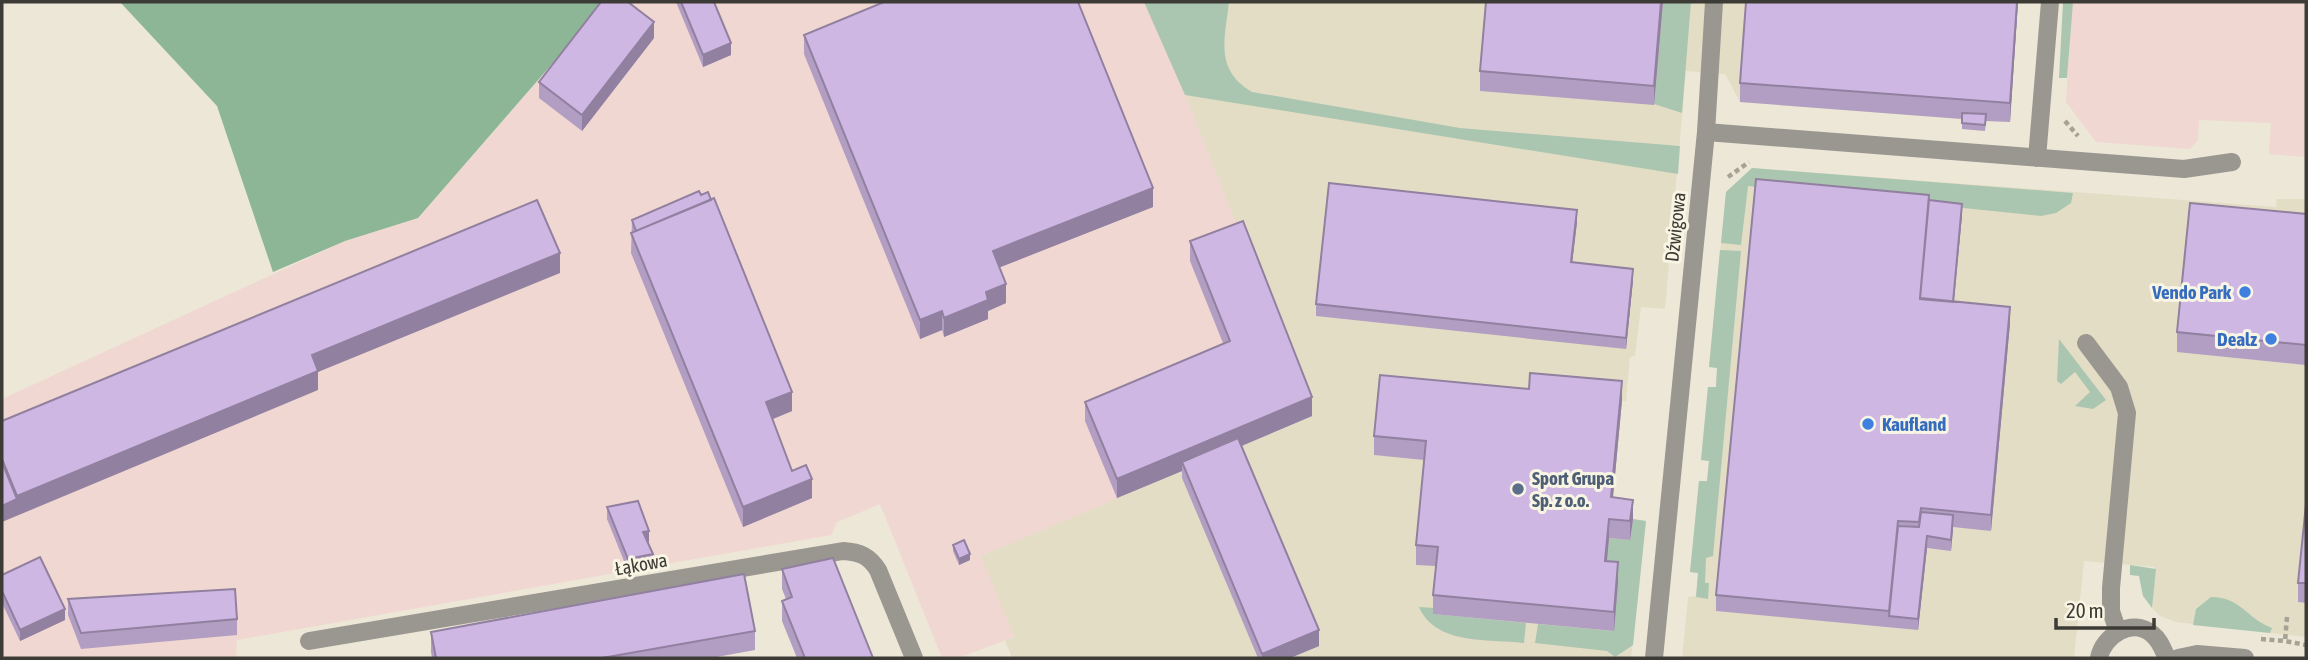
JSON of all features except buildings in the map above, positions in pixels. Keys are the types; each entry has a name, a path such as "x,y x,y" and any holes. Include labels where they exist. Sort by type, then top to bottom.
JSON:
{"street":[{"name":"Dźwigowa","path":"1654,658 1706,132 1714,2"},
{"path":"2038,158 2050,2"},
{"path":"1706,132 2184,169 2232,162"},
{"path":"2087,343 2119,387 2127,413 2111,588 2111,611 2118,632"},
{"name":"Łąkowa","path":"309,641 850,552 870,559 878,570 914,658"},
{"path":"2099,658 2101,647 2118,632 2142,629 2150,632 2167,658"},
{"path":"2178,658 2197,654 2245,658"}],"path":[{"path":"2044,91 2060,92 2064,120 2074,134 2086,141 2085,162"},
{"path":"1720,185 1755,158"},
{"path":"2287,617 2285,641 2306,645"}],"shaded area":[{"path":"606,2 1153,2 1173,64 1312,416 981,556 1014,637 958,658 942,658 880,504 837,522 831,535 237,640 236,658 2,658 2,399 345,241 418,218"},
{"path":"1153,2 2018,2 2010,122 1986,121 1985,131 1962,129 1962,119 1740,102 1725,74 1686,71 1665,309 1641,307 1635,356 1630,357 1626,401 1622,401 1611,516 1646,521 1631,658 1012,658 1005,640 1014,637 980,556 1312,416 1172,64"},
{"path":"2072,2 2306,2 2306,157 2269,154 2271,123 2199,120 2198,140 2190,149 2096,142 2066,102"},
{"path":"1752,168 2276,207 2277,199 2306,199 2306,637 2176,622 2160,616 2152,608 2155,567 2084,561 2074,658 1682,658 1688,597 1696,596 1698,573 1690,572 1699,481 1707,481 1709,461 1701,460 1708,387 1716,387 1717,368 1709,367 1726,192"}],"green space":[{"path":"120,2 606,2 418,218 345,241 273,272 217,106"},
{"path":"1144,2 1229,2 1224,41 1227,63 1240,83 1252,92 1460,128 1680,146 1678,174 1185,95"},
{"path":"1663,2 1691,2 1682,113 1654,104"},
{"path":"2063,2 2073,2 2067,78 2059,78"},
{"path":"1752,168 2073,193 2071,203 2056,213 2041,216 1748,186 1741,245 1721,243 1726,192"},
{"path":"1720,250 1741,251 1713,556 1706,558 1705,583 1709,583 1708,599 1696,597 1698,573 1690,572 1699,481 1707,481 1709,461 1701,460 1708,387 1716,387 1717,368 1709,367"},
{"path":"2059,339 2106,400 2093,409 2075,406 2090,392 2075,372 2061,384 2057,381"},
{"path":"1633,519 1646,521 1633,645 1615,657 1607,651 1535,643 1538,624 1613,631 1618,582 1605,581 1609,538 1630,540"},
{"path":"2130,565 2156,569 2152,608 2143,596 2139,576 2130,575"},
{"path":"2211,597 2237,604 2272,628 2270,633 2193,625 2196,609"},
{"path":"1419,607 1434,608 1434,614 1526,623 1524,643 1479,640 1450,634 1437,628"}],"place":[{"name":"Vendo Park","path":"2245,292"},
{"name":"Dealz","path":"2271,339"},
{"name":"Kaufland","path":"1868,424"},
{"name":"Sport Grupa Sp. z o.o.","path":"1518,489"}]}
